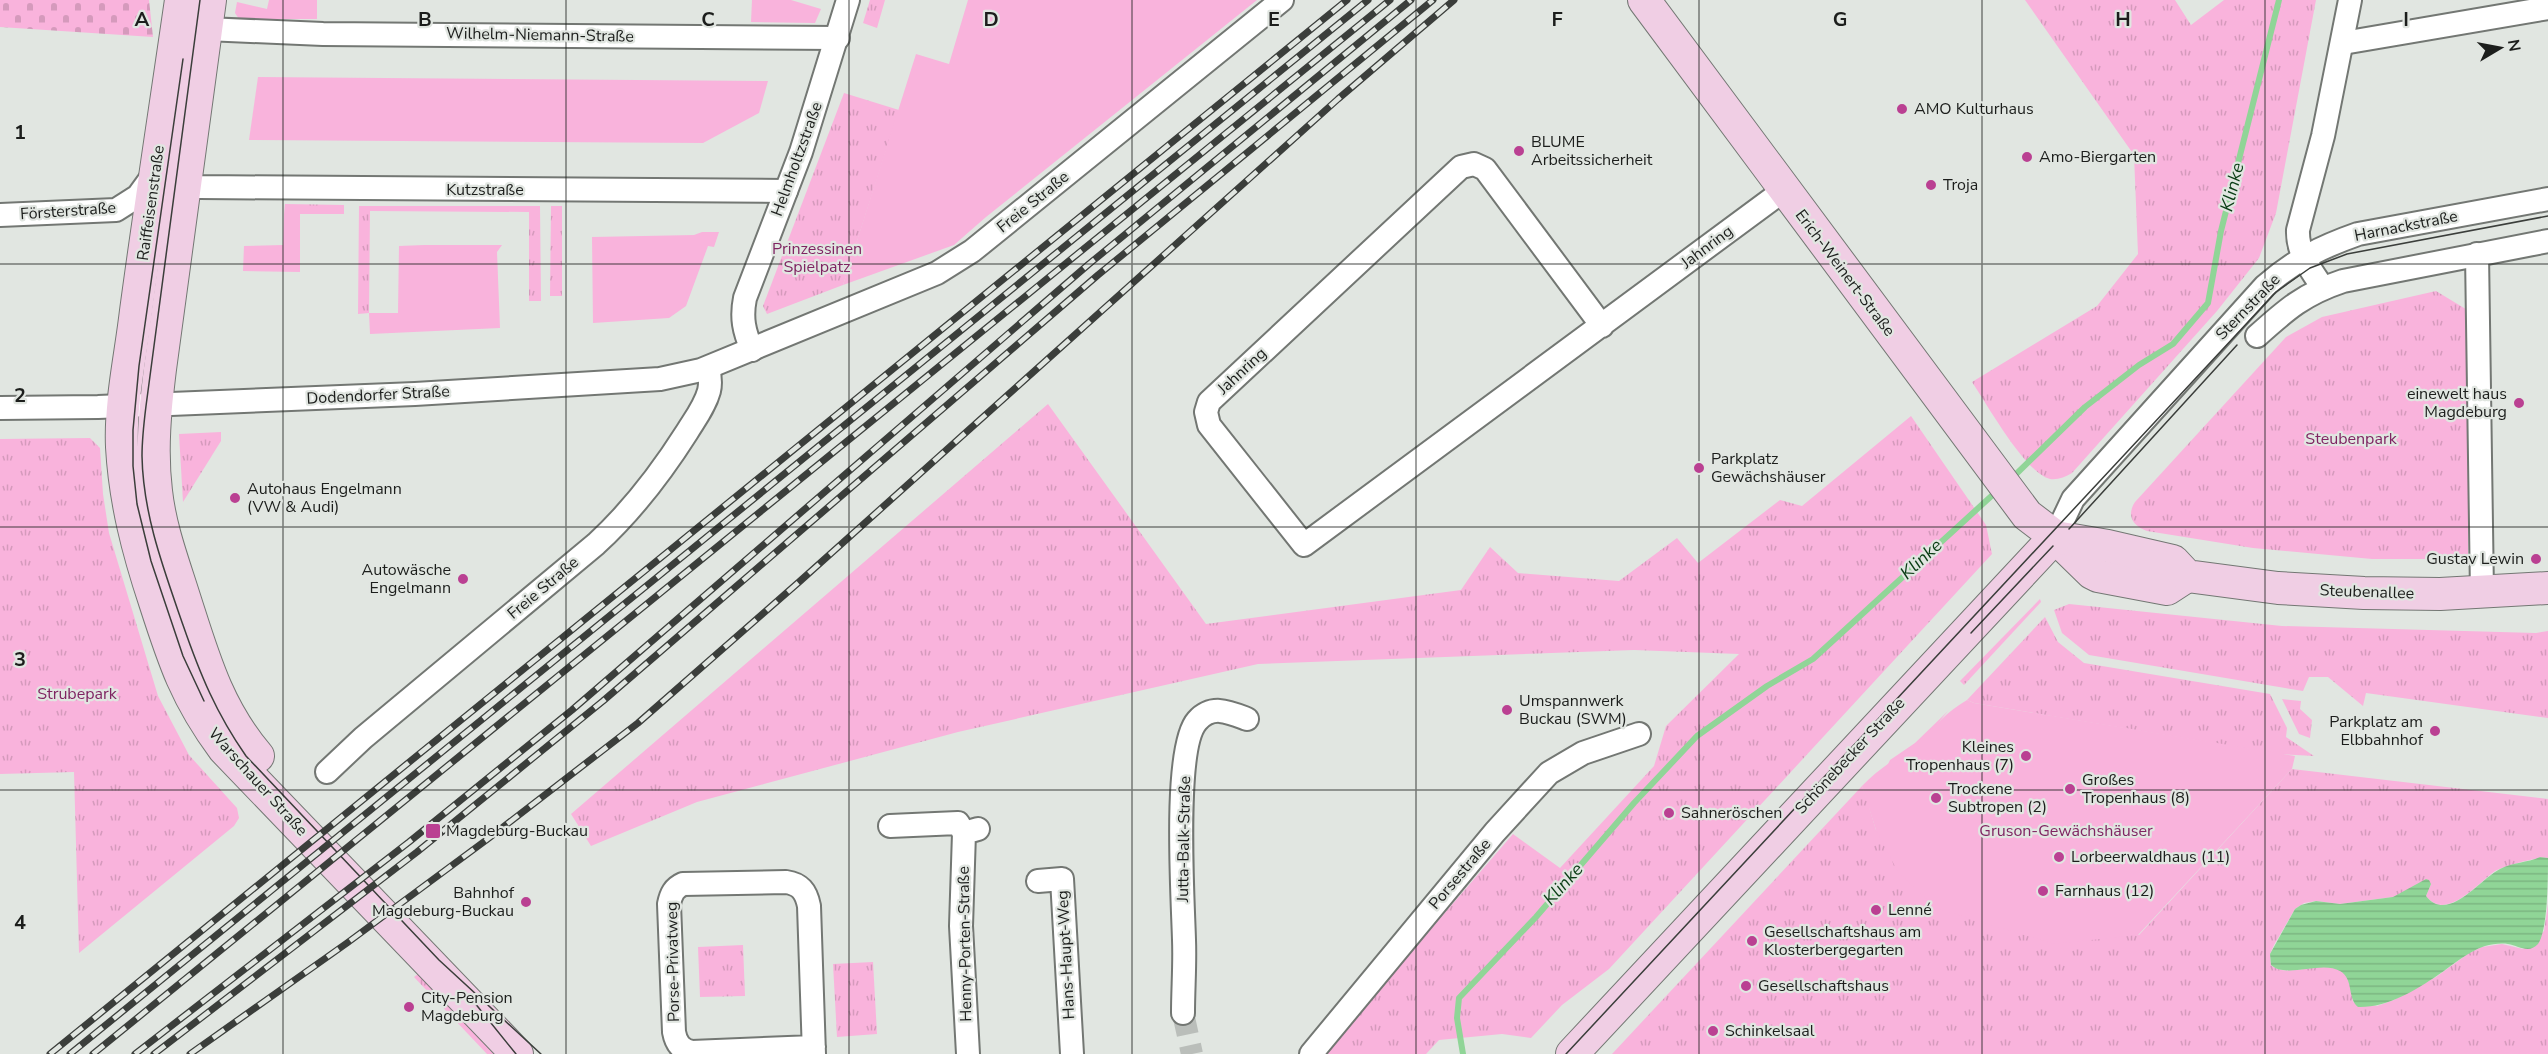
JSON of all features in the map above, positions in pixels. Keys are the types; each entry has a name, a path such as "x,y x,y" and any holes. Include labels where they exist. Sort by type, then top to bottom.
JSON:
{"main road":[{"name":"Raiffeisenstraße","path":"139,406 155,172 181,0"},
{"name":"Erich-Weinert-Straße","path":"1644,0 2004,487 2026,515 2055,537"},
{"name":"Raiffeisenstraße","path":"139,406 186,185 208,15"},
{"path":"139,406 169,163 163,121"},
{"name":"Warschauer Straße","path":"139,406 122,444 125,478 138,549 173,659 200,716 224,749 247,774 517,1054"},
{"name":"Warschauer Straße","path":"139,406 154,463 156,492 164,533 219,699 233,724 273,774 528,1042 532,1054"},
{"name":"Steubenallee","path":"2055,537 2092,573 2098,576 2167,589 2187,576 2278,588 2352,593 2482,593 2548,588"},
{"name":"Schönebecker Straße","path":"1572,1054 2055,537"}],"street":[{"name":"Helmholtzstraße","path":"752,350 743,329 742,315 745,298 808,132 848,0"},
{"name":"Freie Straße","path":"752,350 937,273 972,251 1282,0"},
{"path":"2323,288 2303,256 2299,246 2298,230 2323,136 2350,0"},
{"path":"2343,42 2548,8"},
{"name":"Wilhelm-Niemann-Straße","path":"208,15 323,34 838,38"},
{"name":"Jahnring","path":"1602,326 1485,169 1474,164 1461,167 1209,402 1206,412 1209,425 1304,545 1602,326 1784,190"},
{"name":"Försterstraße","path":"0,215 116,210 138,196 155,172"},
{"name":"Kutzstraße","path":"186,185 351,189 786,191"},
{"name":"Harnackstraße","path":"2303,256 2358,234 2548,199"},
{"path":"2257,336 2292,304 2323,288 2363,276 2548,241"},
{"path":"2477,254 2482,593"},
{"name":"Sternstraße","path":"2055,537 2073,499 2265,286 2303,256"},
{"name":"Dodendorfer Straße","path":"0,408 139,406 415,394 660,379 708,368 752,350"},
{"name":"Freie Straße","path":"327,772 363,738 597,544 620,522 642,497 697,416 709,392 711,377 708,368"},
{"name":"Jutta-Balk-Straße","path":"1183,1013 1181,830 1188,741 1195,723 1208,713 1224,710 1247,719"},
{"name":"Porsestraße","path":"1311,1054 1488,840 1549,773 1583,753 1639,734"},
{"name":"Henny-Porten-Straße","path":"890,826 958,823 971,831 961,926 968,1054"},
{"name":"Hans-Haupt-Weg","path":"1038,881 1062,879 1072,1054"},
{"name":"Porse-Privatweg","path":"786,882 795,883 803,888 809,906 814,1050 692,1052 679,1046 674,1032 669,904 673,891 683,884 786,882"}],"green space":[{"path":"0,0 149,0 153,37 0,27"},
{"path":"269,0 317,0 317,19 239,19 235,13 237,2 267,9"},
{"path":"752,0 791,0 821,9 815,23 751,22"},
{"path":"870,0 885,0 877,28 863,23"},
{"path":"968,0 1257,0 954,245 843,285 916,54 949,64"},
{"path":"2025,0 2175,0 2191,25 2224,0 2316,0 2276,213 2259,258 2217,311 2072,473 2056,479 2040,474 2029,464 2007,436 1972,382 2097,306 2138,254 2134,155"},
{"path":"258,77 768,81 759,113 703,143 249,140"},
{"name":"Prinzessinen Spielpatz","path":"844,93 899,110 843,285 767,314 763,306"},
{"path":"285,204 344,205 344,214 284,214"},
{"path":"359,206 540,206 541,301 529,301 529,212 370,211 369,313 358,314"},
{"path":"551,206 562,206 562,296 550,296"},
{"path":"284,214 300,214 300,272 243,271 244,246 283,245"},
{"path":"702,232 719,232 714,247 708,246 686,306 669,318 593,323 592,237 694,235"},
{"path":"502,245 497,252 500,328 370,334 369,313 398,313 399,246"},
{"name":"Steubenpark","path":"2436,291 2469,311 2468,559 2372,559 2253,548 2147,531 2132,520 2131,512 2135,502 2286,337 2322,317"},
{"path":"1048,404 1206,624 1461,590 1490,547 1518,573 1619,581 1677,538 1698,563 1780,500 1802,506 1911,416 1986,525 1992,554 1609,969 1562,1005 1531,1038 1502,1034 1439,1040 1426,1054 1323,1054 1513,834 1560,868 1654,766 1666,726 1739,654 1634,650 1258,664 958,732 697,802 591,846 571,814"},
{"path":"221,432 221,441 183,502 179,434"},
{"name":"Strubepark","path":"90,438 100,448 103,494 109,533 158,696 189,755 237,808 239,818 234,826 79,953 74,772 0,774 0,439"},
{"path":"2040,599 2041,602 1964,685 1960,681"},
{"path":"2069,604 2282,626 2536,633 2548,631 2548,718 2366,693 2363,706 2328,677 2309,677 2303,691 2089,655 2062,633 2054,610"},
{"path":"2045,617 2058,642 2084,663 2270,694 2287,728 2286,737 2314,756 2279,754 1967,700"},
{"path":"2282,699 2301,701 2300,709 2312,720 2310,738 2299,734"},
{"name":"Gruson-Gewächshäuser","path":"1967,700 2295,756 2292,769 2138,935 2054,944 1936,908 1898,872 1876,830 1862,786"},
{"path":"1948,711 1869,807 1876,830 2139,935 2292,769 2548,799 2548,858 2529,860 2499,869 2461,898 2443,905 2434,903 2426,896 2431,884 2393,897 2340,904 2316,901 2304,903 2295,909 2270,954 2271,965 2279,969 2289,971 2332,967 2341,971 2348,978 2353,1002 2377,1006 2394,1000 2436,977 2469,953 2482,947 2502,944 2523,949 2544,931 2548,904 2548,1054 1612,1054 1862,786 1869,805 1890,760 1915,743"},
{"path":"743,945 745,996 700,997 698,947"},
{"path":"873,962 877,1034 837,1037 833,964"},
{"path":"418,974 494,1054 487,1054 414,977"}],"shaded area":[{"path":"2540,857 2548,858 2546,916 2541,937 2535,947 2524,948 2505,944 2485,946 2466,955 2410,992 2390,1002 2369,1007 2358,1007 2347,979 2340,971 2324,967 2286,970 2271,965 2270,954 2295,909 2301,905 2316,901 2340,904 2393,897 2426,879 2431,884 2426,896 2435,903 2444,905 2464,897 2500,869"}],"waterway":[{"name":"Klinke","path":"2010,480 2085,407 2139,365 2173,344 2208,303 2221,231 2279,0"},
{"name":"Klinke","path":"1463,1054 1457,1018 1459,998 1536,917 1634,803 1697,736 1767,686 1813,659 1998,490"}],"tunnel":[{"path":"1183,1013 1192,1054"}],"tram line":[{"path":"200,0 143,437 143,478 146,500 162,563 202,677 217,709 246,756 439,960 541,1054"},
{"path":"183,59 139,366 133,430 133,466 137,504 151,561 183,656 204,701"},
{"path":"1566,1054 2276,292 2310,268 2347,254 2548,216"},
{"path":"2069,529 2237,345"},
{"path":"1971,633 2053,546"},
{"path":"474,1002 516,1054"}],"railway":[{"path":"50,1054 1347,0"},
{"path":"70,1054 1368,0"},
{"path":"93,1054 1390,0"},
{"path":"135,1054 409,842 572,710 1089,264 1411,0"},
{"path":"154,1054 417,852 603,701 1098,275 1433,0"},
{"path":"190,1054 347,943 489,838 638,723 799,582 1338,99 1454,0"}],"place":[{"name":"AMO Kulturhaus","path":"1902,109"},
{"name":"BLUME Arbeitssicherheit","path":"1519,151"},
{"name":"Amo-Biergarten","path":"2027,157"},
{"name":"Troja","path":"1931,185"},
{"name":"einewelt haus Magdeburg","path":"2519,403"},
{"name":"Parkplatz Gewächshäuser","path":"1699,468"},
{"name":"Autohaus Engelmann (VW & Audi)","path":"235,498"},
{"name":"Gustav Lewin","path":"2536,559"},
{"name":"Autowäsche Engelmann","path":"463,579"},
{"name":"Umspannwerk Buckau (SWM)","path":"1507,710"},
{"name":"Parkplatz am Elbbahnhof","path":"2435,731"},
{"name":"Kleines Tropenhaus (7)","path":"2026,756"},
{"name":"Großes Tropenhaus (8)","path":"2070,789"},
{"name":"Trockene Subtropen (2)","path":"1936,798"},
{"name":"Sahneröschen","path":"1669,813"},
{"name":"Magdeburg-Buckau","path":"433,831"},
{"name":"Lorbeerwaldhaus (11)","path":"2059,857"},
{"name":"Farnhaus (12)","path":"2043,891"},
{"name":"Bahnhof Magdeburg-Buckau","path":"526,902"},
{"name":"Lenné","path":"1876,910"},
{"name":"Gesellschaftshaus am Klosterbergegarten","path":"1752,941"},
{"name":"Gesellschaftshaus","path":"1746,986"},
{"name":"City-Pension Magdeburg","path":"409,1007"},
{"name":"Schinkelsaal","path":"1713,1031"}]}
